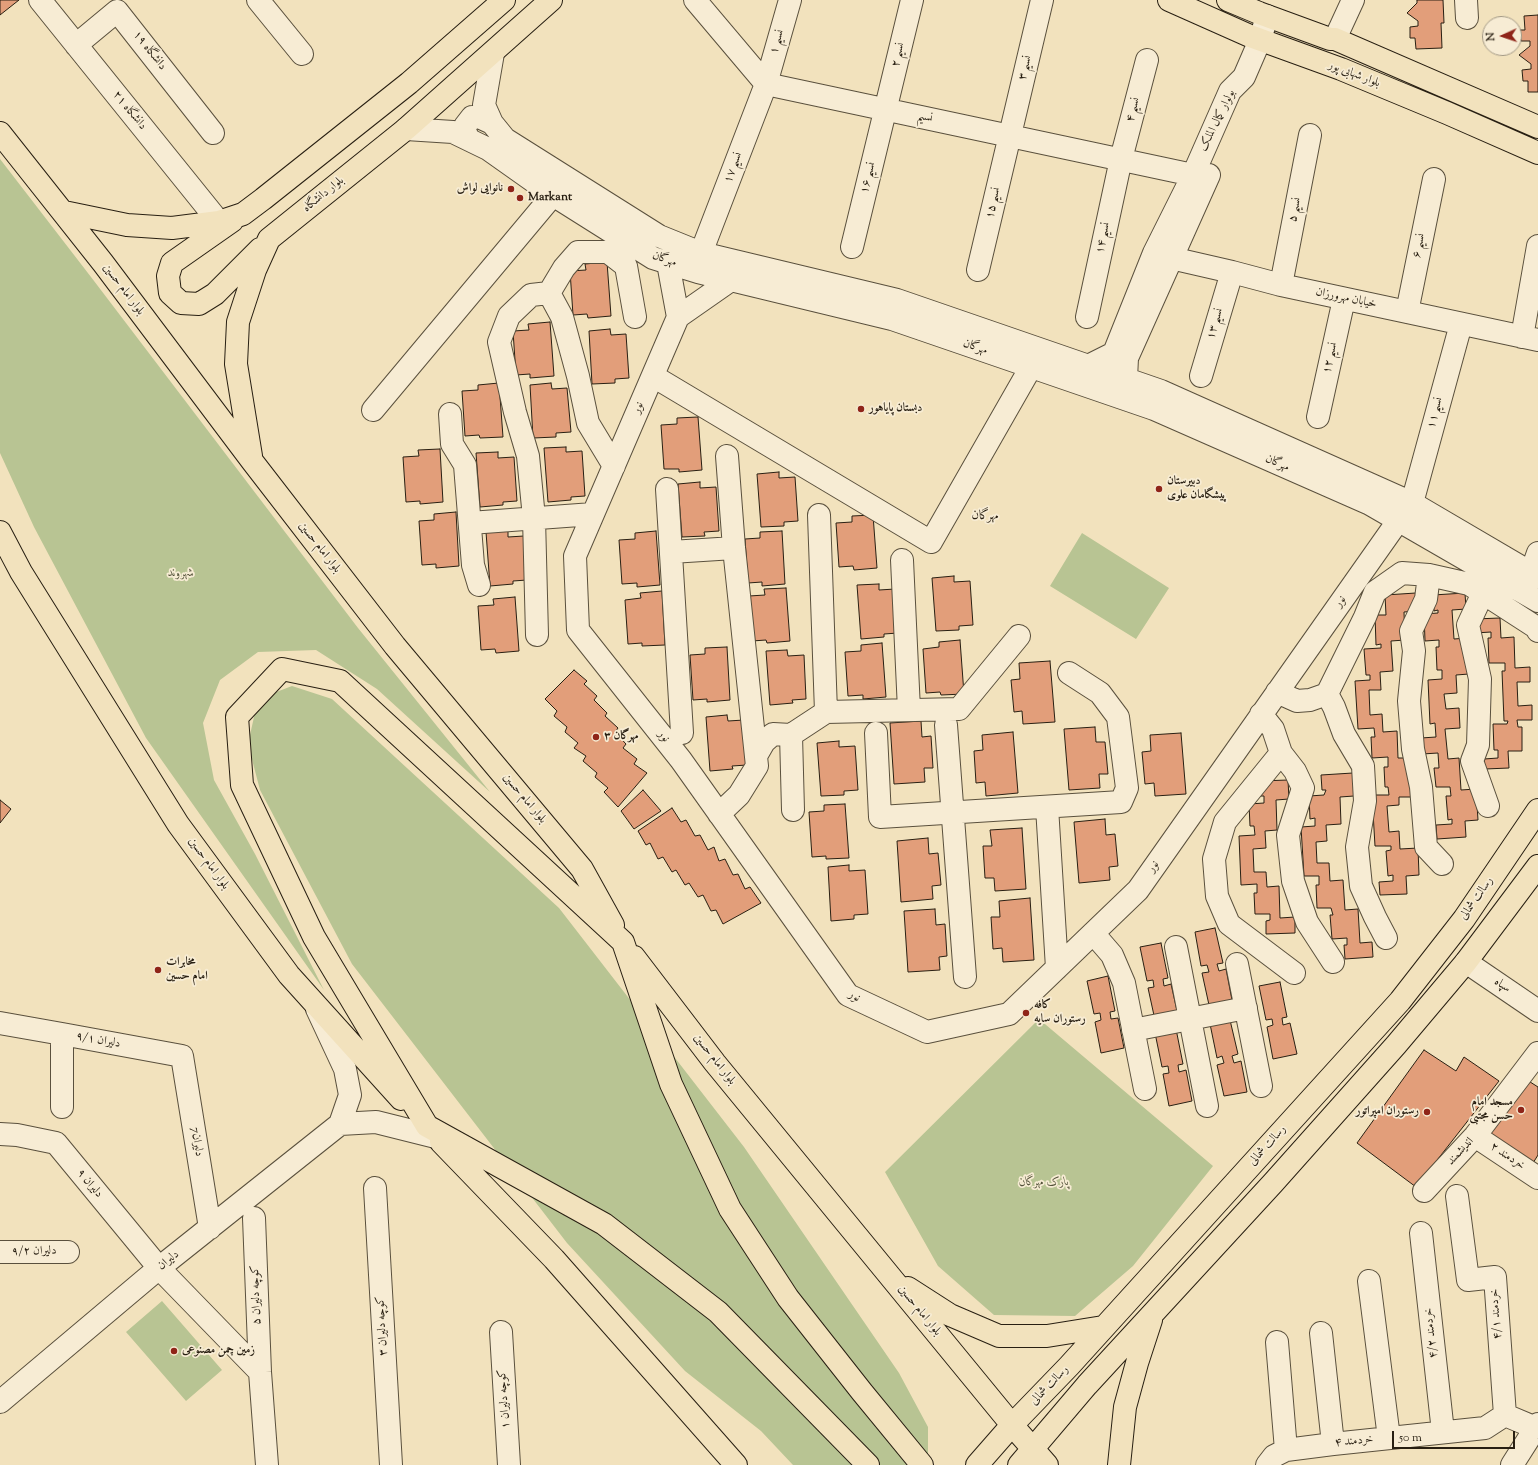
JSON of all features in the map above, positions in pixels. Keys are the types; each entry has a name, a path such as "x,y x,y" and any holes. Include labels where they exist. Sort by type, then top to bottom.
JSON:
{"main road":[{"path":"270,239 215,294 199,304 181,303 170,293 168,276 172,263 263,199 409,83 504,0"},
{"name":"بلوار دانشگاه","path":"252,461 236,364 238,322 255,270 270,239 406,129 551,0"},
{"name":"بلوار شهابی پور","path":"1169,0 1260,40 1326,64 1447,113 1538,153"},
{"name":"بلوار شهابی پور","path":"1228,0 1330,39 1335,39 1538,126"},
{"path":"488,14 500,46"},
{"path":"1326,64 1335,39"},
{"name":"بلوار امام حسین","path":"0,133 64,212 252,461 395,646 582,869 623,942 715,1062 1012,1425 1047,1465"},
{"path":"64,212 127,225 172,228 219,222 243,214"},
{"name":"بلوار امام حسین","path":"0,532 21,572 178,824 289,975 380,1077 554,1259 736,1465"},
{"path":"0,558 21,572"},
{"path":"868,1465 718,1312 604,1224 432,1132 314,937 242,785 237,717 282,668 340,681 623,942 671,1084 730,1209 788,1298 922,1465"},
{"name":"رسالت شمالی","path":"977,1465 1012,1425 1069,1366 1400,1001 1464,918 1538,810"},
{"path":"1019,1465 1087,1385 1396,1045 1466,962 1538,866"},
{"path":"892,1279 950,1315 999,1336 1046,1336 1103,1327"},
{"path":"1119,1465 1124,1408 1154,1311"},
{"path":"1069,1366 1066,1381 1070,1388 1077,1389 1087,1385"}],"street":[{"path":"258,0 302,54"},
{"name":"نسیم ۱","path":"766,84 790,0"},
{"name":"نسیم ۲","path":"886,110 912,0"},
{"name":"نسیم ۳","path":"1009,136 1042,0"},
{"path":"1335,39 1353,0"},
{"path":"697,1 766,84"},
{"name":"دانشگاه ۲۱","path":"46,2 76,45 219,222"},
{"name":"دانشگاه ۱۹","path":"76,45 117,11 213,133"},
{"path":"1244,77 1260,40 1267,16"},
{"name":"مهرگان","path":"500,46 484,105 492,123 505,138 659,236 701,253 1154,409 1370,504 1538,601"},
{"name":"نسیم ۴","path":"1121,159 1148,60"},
{"name":"بولوار کمال الملک","path":"1126,379 1127,358 1193,175 1230,91 1244,77"},
{"name":"بولوار کمال الملک","path":"1088,366 1114,353 1244,97 1244,77"},
{"name":"نسیم","path":"766,84 1193,175"},
{"name":"نسیم ۱۷","path":"701,253 766,84"},
{"name":"نسیم ۱۶","path":"852,247 886,110"},
{"path":"469,139 465,132 464,126 472,117 479,117 492,123"},
{"name":"مهرگان","path":"406,129 453,132 469,139 488,149 553,195 653,258 698,272 731,280 796,286 897,300 1161,391 1412,503 1534,575"},
{"name":"نسیم ۵","path":"1281,285 1310,135"},
{"name":"نسیم ۱۵","path":"978,270 1009,136"},
{"name":"نسیم ۱۴","path":"1087,317 1121,159"},
{"name":"نسیم ۶","path":"1407,312 1434,179"},
{"path":"373,410 553,195"},
{"path":"1530,339 1538,246"},
{"path":"549,293 564,268 578,252 608,252 626,266 635,317"},
{"name":"خیابان مهرورزان","path":"1163,256 1281,285 1530,339"},
{"path":"668,263 678,317 731,280"},
{"name":"نسیم ۱۳","path":"1201,376 1232,272"},
{"path":"549,293 562,317 578,376 588,423 614,466"},
{"path":"537,635 534,518 528,456 515,412 500,342 509,316 531,295 549,293"},
{"name":"نسیم ۱۲","path":"1318,417 1344,299"},
{"name":"نور","path":"678,317 575,556 578,630 681,760 848,995 927,1032 1009,1014 1138,890 1261,714 1412,503"},
{"name":"نسیم ۱۱","path":"1412,503 1461,324"},
{"path":"653,376 931,542 1031,367"},
{"path":"450,414 452,444 465,465 473,565 479,585"},
{"path":"719,814 739,795 757,766 734,548 727,456"},
{"path":"667,489 682,733"},
{"path":"470,523 593,514"},
{"path":"819,515 826,712"},
{"path":"671,552 734,548"},
{"path":"1534,575 1538,553"},
{"path":"902,560 909,710"},
{"path":"1277,692 1297,701 1310,700 1327,694 1365,617 1375,592 1402,573 1429,575 1469,584 1537,628 1538,631"},
{"path":"1429,575 1426,599 1411,631 1414,651 1410,701 1413,749 1421,787 1426,847 1442,864"},
{"path":"1483,593 1468,625 1480,679 1478,745 1472,761 1488,806"},
{"path":"756,756 764,742 773,734 791,735 826,712 959,709 1019,636"},
{"path":"876,733 880,817 1120,802 1127,788 1118,717 1100,693 1069,674"},
{"path":"1327,694 1334,707 1344,734 1363,766 1365,801 1357,847 1361,886 1386,938"},
{"path":"1261,714 1273,729 1281,753 1295,771 1303,788 1288,835 1293,881 1307,922 1333,962"},
{"path":"946,725 965,977"},
{"path":"791,735 793,810"},
{"path":"1281,753 1225,822 1214,859 1217,896 1229,924 1294,973"},
{"path":"1047,807 1057,968"},
{"path":"1093,933 1112,955 1124,982 1144,1089"},
{"path":"1176,947 1207,1106"},
{"name":"سپاه","path":"1466,962 1538,1011"},
{"path":"1237,964 1261,1086"},
{"path":"315,1004 345,1069 350,1095 340,1124 376,1122 432,1132"},
{"path":"1133,1030 1246,1008"},
{"path":"0,1023 62,1034"},
{"name":"دلیران ۹/۱","path":"62,1106 62,1034 182,1056"},
{"name":"اندیشمند","path":"1424,1192 1476,1136 1538,1053"},
{"name":"دلیران7","path":"182,1056 210,1228"},
{"name":"دلیران","path":"0,1402 159,1268 340,1124"},
{"name":"دلیران ۹","path":"0,1134 17,1135 56,1143 159,1268"},
{"name":"خردمند ۲","path":"1476,1136 1538,1178"},
{"name":"کوچه دلیران ۳","path":"375,1188 391,1465"},
{"name":"خردمند ۴/۱","path":"1457,1196 1468,1280 1495,1278 1505,1415"},
{"name":"کوچه دلیران ۵","path":"254,1218 260,1372 267,1465"},
{"name":"خردمند ۴/۲","path":"1420,1233 1443,1432"},
{"name":"دلیران ۹/۲","path":"0,1252 68,1252"},
{"path":"159,1268 260,1372"},
{"path":"1369,1281 1389,1438"},
{"name":"کوچه دلیران ۱","path":"500,1332 509,1465"},
{"path":"1321,1333 1333,1444"},
{"path":"1278,1342 1286,1450"},
{"path":"1505,1415 1537,1426 1512,1465"},
{"name":"خردمند ۴","path":"1267,1465 1274,1456 1286,1450 1485,1428 1505,1415"}],"green space":[{"name":"شهروند","path":"0,159 358,628 490,792 377,689 316,650 258,652 220,680 203,723 214,780 255,854 324,990 146,738 34,527 0,453"},
{"path":"1082,533 1169,588 1136,639 1050,586"},
{"path":"292,686 332,699 559,908 744,1147 899,1373 928,1427 928,1465 793,1465 761,1431 685,1371 567,1243 352,964 260,790 248,744 258,699"},
{"name":"پارک مهرگان","path":"1039,1019 1213,1166 1133,1266 1075,1316 994,1315 938,1266 885,1172"},
{"name":"زمین چمن مصنوعی","path":"162,1301 222,1370 186,1401 126,1332"}],"building":[{"path":"0,0 19,0 0,15"},
{"path":"1417,0 1443,0 1444,23 1441,23 1442,48 1416,49 1415,38 1410,38 1410,27 1418,26 1418,21 1407,13 1417,3"},
{"path":"1538,15 1538,92 1528,92 1528,81 1523,81 1522,70 1531,69 1531,64 1520,56 1522,56 1522,53 1530,46 1530,41 1522,41 1522,30 1525,30 1524,16"},
{"path":"607,262 611,316 588,318 587,314 573,315 570,271 586,270 585,264"},
{"path":"550,322 554,376 530,378 530,374 516,375 513,331 529,330 528,324"},
{"path":"610,329 611,335 626,334 629,378 615,379 615,383 592,384 589,331"},
{"path":"499,383 503,437 480,438 479,435 465,436 462,391 478,390 478,385"},
{"path":"551,383 552,389 567,388 571,432 556,433 556,437 533,438 530,385"},
{"path":"698,417 702,470 679,472 679,469 664,469 661,425 677,424 677,418"},
{"path":"566,447 566,452 582,451 585,496 571,497 571,500 548,502 544,448"},
{"path":"440,449 443,502 420,504 420,501 406,502 403,457 419,456 418,450"},
{"path":"498,452 498,458 514,457 517,501 503,502 503,505 480,507 476,453"},
{"path":"779,472 779,478 795,477 798,521 784,522 784,526 761,527 757,474"},
{"path":"700,482 700,488 716,487 719,531 704,532 705,536 682,537 678,484"},
{"path":"456,512 459,566 436,568 436,564 422,565 419,521 434,520 434,514"},
{"path":"873,515 877,568 854,570 853,566 839,567 836,523 852,522 852,516"},
{"path":"508,531 508,537 524,536 527,580 513,581 513,584 490,586 486,532"},
{"path":"656,531 660,585 637,587 637,583 622,584 619,540 635,539 635,533"},
{"path":"782,531 785,584 762,586 762,582 748,583 745,539 760,538 760,532"},
{"path":"954,576 954,582 970,581 973,625 959,626 959,630 936,631 932,578"},
{"path":"879,584 879,590 895,589 898,633 884,634 884,637 861,639 857,585"},
{"path":"786,588 790,641 767,643 766,640 752,641 749,596 765,595 764,589"},
{"path":"662,591 665,645 642,646 642,643 628,644 625,600 641,598 640,593"},
{"path":"1416,593 1417,611 1404,612 1405,640 1391,641 1393,671 1380,672 1381,690 1369,690 1370,715 1382,714 1383,732 1397,731 1398,758 1409,758 1412,797 1399,797 1399,805 1387,806 1389,832 1399,831 1400,849 1418,848 1419,875 1406,876 1407,894 1380,895 1379,882 1393,881 1393,875 1388,876 1386,851 1391,850 1391,846 1375,846 1372,795 1389,795 1388,787 1385,787 1384,767 1388,767 1388,757 1372,758 1371,737 1375,737 1374,728 1358,729 1355,681 1370,680 1370,675 1366,675 1364,649 1381,648 1381,644 1376,645 1375,615 1386,615 1385,595"},
{"path":"1465,593 1466,609 1452,610 1454,639 1467,638 1469,674 1456,675 1457,693 1444,694 1446,709 1459,708 1460,728 1445,729 1448,759 1459,758 1461,790 1476,789 1478,820 1465,821 1466,837 1437,839 1436,825 1452,824 1452,819 1448,820 1446,796 1451,796 1450,787 1436,787 1434,768 1439,768 1438,753 1422,754 1421,738 1436,737 1435,723 1430,724 1428,680 1442,679 1442,670 1437,670 1436,647 1439,647 1439,640 1425,641 1424,614 1438,613 1438,610 1434,611 1433,595"},
{"path":"515,597 519,651 496,653 495,649 481,650 478,606 494,605 493,599"},
{"path":"1500,618 1501,638 1514,637 1515,668 1530,667 1530,682 1517,682 1518,706 1532,705 1532,720 1517,720 1518,727 1522,727 1522,751 1508,751 1509,768 1485,769 1484,759 1498,758 1498,750 1494,750 1493,724 1507,724 1508,721 1504,721 1502,671 1505,671 1505,663 1489,663 1488,638 1491,638 1491,632 1475,633 1475,619"},
{"path":"960,640 964,694 941,695 940,692 926,693 923,649 939,647 939,642"},
{"path":"882,643 886,697 863,699 863,695 848,696 845,652 861,651 861,645"},
{"path":"727,647 730,700 707,702 707,699 693,700 690,655 705,654 705,648"},
{"path":"787,650 788,656 804,655 806,699 792,700 793,703 770,705 766,651"},
{"path":"1050,661 1055,722 1023,724 1022,711 1014,712 1011,680 1020,679 1019,663"},
{"name":"مهرگان ۳","path":"574,670 587,681 584,684 597,696 594,700 607,713 605,716 618,728 615,732 626,744 623,748 637,759 634,764 647,773 618,807 604,792 608,788 595,777 597,773 583,761 586,756 574,748 578,743 565,732 567,727 554,716 557,711 545,699"},
{"path":"727,715 728,721 744,720 747,765 732,766 733,769 710,771 706,717"},
{"path":"921,721 922,737 931,736 933,768 924,768 925,782 894,784 890,723"},
{"path":"1095,727 1096,742 1105,742 1108,774 1099,774 1100,788 1069,790 1064,729"},
{"path":"1013,732 1018,793 986,796 985,782 976,783 974,751 983,750 982,735"},
{"path":"1181,733 1186,794 1155,796 1154,783 1145,784 1142,752 1151,751 1150,735"},
{"path":"839,741 839,747 855,746 858,790 844,791 844,795 821,796 817,743"},
{"path":"1353,773 1354,796 1340,797 1341,824 1326,825 1327,841 1316,842 1317,863 1329,863 1330,881 1343,880 1345,910 1358,909 1360,943 1372,942 1373,957 1345,959 1344,945 1347,945 1347,938 1332,939 1330,915 1333,915 1331,908 1317,908 1316,885 1319,885 1319,876 1304,876 1301,827 1315,826 1315,818 1310,819 1309,796 1324,795 1326,790 1322,790 1321,775"},
{"path":"1288,780 1289,799 1276,800 1277,830 1265,831 1266,848 1253,849 1254,872 1266,872 1267,887 1279,886 1280,918 1295,917 1295,933 1266,934 1266,921 1270,920 1270,914 1255,914 1254,893 1257,893 1257,884 1241,885 1239,836 1255,835 1254,826 1250,826 1249,804 1264,803 1264,796 1260,796 1259,781"},
{"path":"643,790 661,811 634,829 621,811"},
{"path":"0,800 11,809 0,823"},
{"path":"845,804 849,858 826,859 826,856 812,857 809,812 824,811 824,805"},
{"path":"672,808 681,822 686,820 695,836 700,835 708,850 714,847 719,861 725,859 733,875 738,874 745,889 750,887 761,903 723,924 716,910 711,911 703,895 698,897 689,883 685,885 676,870 672,872 663,857 658,859 650,843 646,845 638,831"},
{"path":"1105,819 1106,835 1115,834 1118,866 1109,867 1110,880 1079,883 1074,822"},
{"path":"1022,828 1026,889 995,891 994,878 985,878 983,846 992,846 990,830"},
{"path":"928,838 929,854 938,853 941,885 932,886 933,899 901,902 897,841"},
{"path":"849,865 849,871 865,870 868,914 854,915 854,919 831,921 828,867"},
{"path":"1030,898 1034,960 1003,962 1002,948 993,949 991,917 1000,917 999,901"},
{"path":"935,909 936,925 945,924 947,956 939,957 940,970 908,972 904,911"},
{"path":"1215,928 1223,963 1217,964 1219,971 1226,969 1232,1000 1209,1005 1202,973 1209,972 1207,965 1201,966 1195,932"},
{"path":"1161,943 1168,978 1163,979 1164,986 1171,984 1178,1015 1155,1020 1148,988 1154,987 1153,980 1147,981 1140,947"},
{"path":"1108,976 1115,1011 1110,1012 1111,1019 1118,1018 1124,1048 1101,1053 1095,1022 1101,1020 1100,1013 1094,1014 1087,981"},
{"path":"1280,982 1287,1017 1282,1018 1283,1025 1290,1023 1297,1054 1273,1059 1267,1027 1273,1025 1272,1019 1266,1020 1259,986"},
{"path":"1230,1020 1238,1054 1232,1056 1234,1063 1241,1061 1247,1092 1224,1096 1217,1065 1224,1063 1222,1056 1217,1058 1210,1024"},
{"path":"1176,1029 1183,1064 1178,1065 1179,1072 1186,1070 1192,1101 1169,1106 1163,1074 1169,1073 1168,1066 1162,1067 1155,1033"},
{"name":"رستوران امپراتور","path":"1424,1050 1456,1071 1464,1057 1499,1081 1416,1187 1357,1143"},
{"name":"مسجد امام حسن مجتبی","path":"1527,1080 1538,1087 1538,1155 1533,1163 1488,1134"}],"place":[{"name":"نانوایی لواش","path":"511,189"},
{"name":"Markant","path":"520,198"},
{"name":"دبستان پایاهور","path":"861,409"},
{"name":"دبیرستان پیشگامان علوی","path":"1159,489"},
{"name":"مهرگان ۳","path":"596,737"},
{"name":"مخابرات امام حسین","path":"158,970"},
{"name":"کافه رستوران سایه","path":"1026,1013"},
{"name":"مسجد امام حسن مجتبی","path":"1521,1110"},
{"name":"رستوران امپراتور","path":"1427,1112"},
{"name":"زمین چمن مصنوعی","path":"174,1351"}],"district":[{"name":"مهرگان","path":"985,517"}]}
